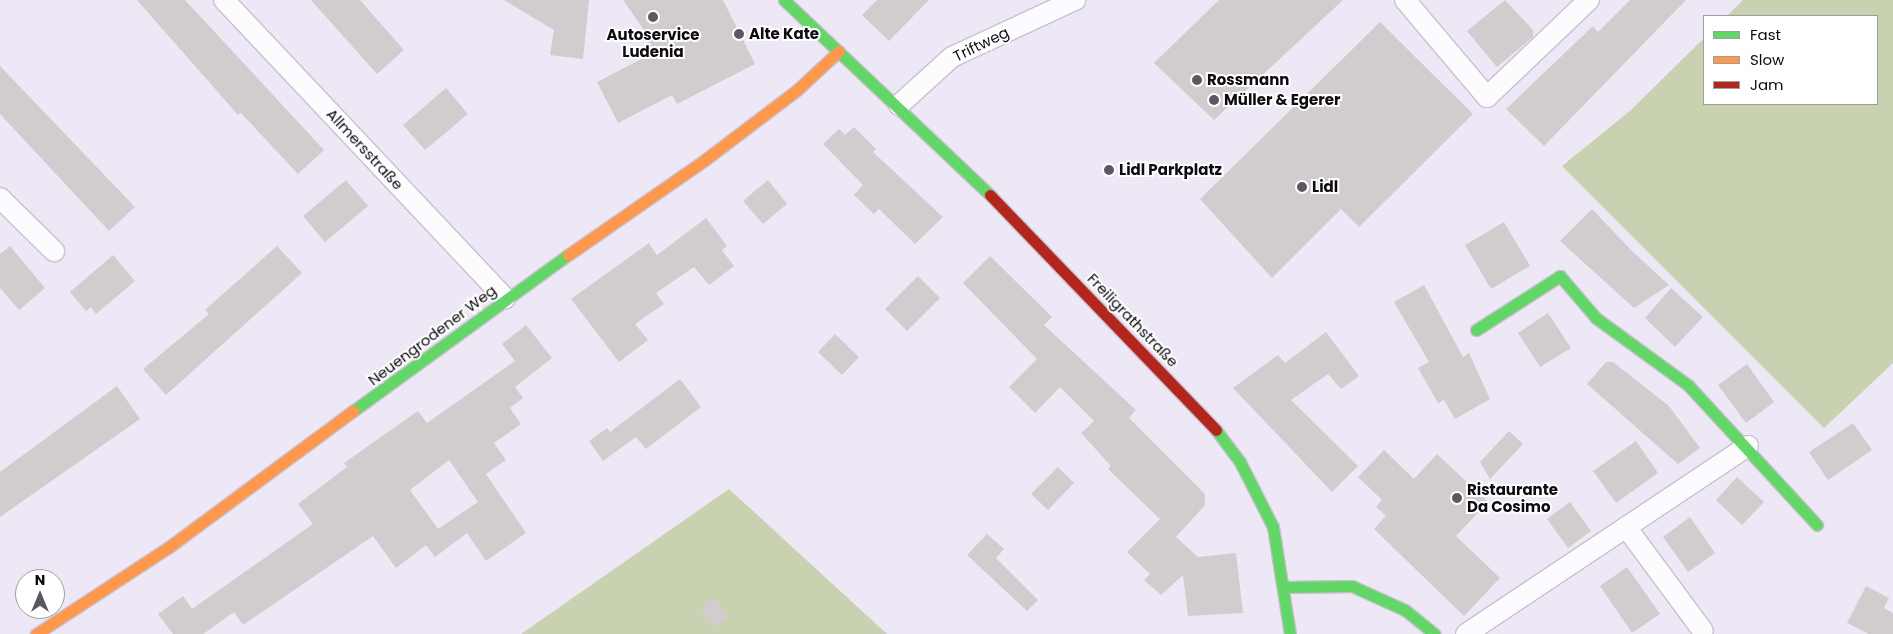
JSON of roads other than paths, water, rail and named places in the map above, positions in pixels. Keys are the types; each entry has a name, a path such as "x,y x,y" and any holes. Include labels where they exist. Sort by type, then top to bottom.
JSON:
{"street":[{"name":"Allmersstraße","path":"224,0 505,298"},
{"name":"Freiligrathstraße","path":"784,0 899,105 1202,412 1258,493 1273,527 1286,587 1290,634"},
{"name":"Triftweg","path":"899,105 952,57 1075,0"},
{"path":"1405,0 1487,97 1589,0"},
{"name":"Neuengrodener Weg","path":"36,634 294,458 505,298 706,159 797,90 839,51"},
{"path":"0,198 54,251"},
{"path":"1476,330 1560,276 1596,318 1688,385 1748,446 1817,525"},
{"path":"1466,634 1748,446"},
{"path":"1626,527 1703,631"},
{"path":"1286,587 1352,586 1406,610 1435,634"}],"place":[{"name":"Autoservice Ludenia","path":"653,17"},
{"name":"Alte Kate","path":"739,34"},
{"name":"Rossmann","path":"1197,80"},
{"name":"Müller & Egerer","path":"1214,100"},
{"name":"Lidl Parkplatz","path":"1109,170"},
{"name":"Lidl","path":"1302,187"},
{"name":"Ristaurante Da Cosimo","path":"1457,498"}]}
